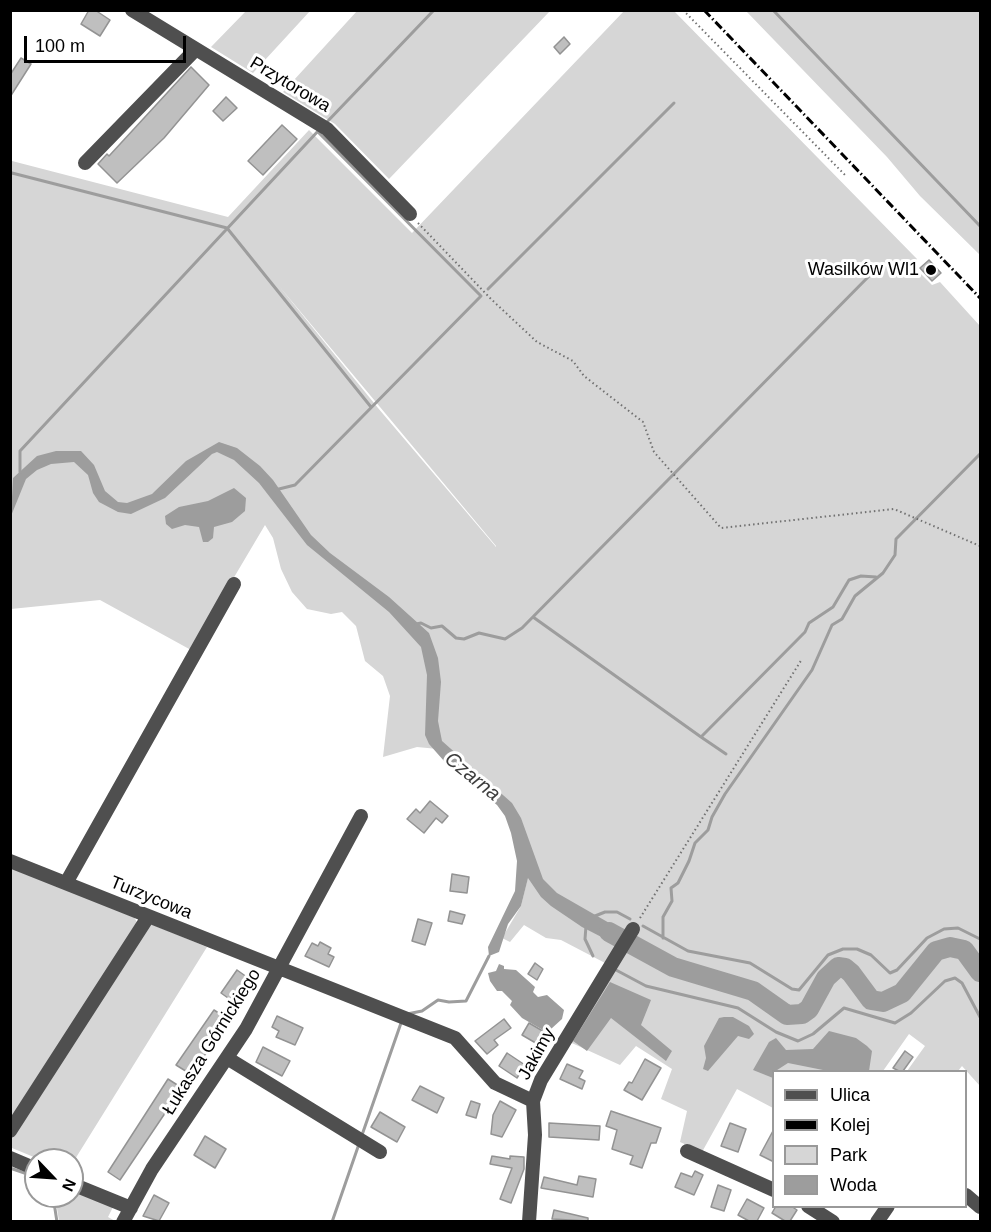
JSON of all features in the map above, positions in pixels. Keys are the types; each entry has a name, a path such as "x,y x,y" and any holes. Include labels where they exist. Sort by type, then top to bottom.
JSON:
{"street":[{"name":"Przytorowa","path":"132,10 327,129 410,214"},
{"path":"85,163 196,49"},
{"path":"66,883 234,584"},
{"name":"Łukasza Górnickiego","path":"123,1221 152,1169 227,1058 279,969 361,816"},
{"name":"Turzycowa","path":"10,861 455,1038 495,1083 532,1101"},
{"path":"10,1131 148,917"},
{"name":"Jakimy","path":"529,1221 535,1135 532,1101 541,1080 633,929"},
{"path":"227,1058 380,1152"},
{"path":"687,1151 772,1190"},
{"path":"10,1158 24,1164"},
{"path":"84,1189 131,1208"},
{"path":"967,1196 981,1207"},
{"path":"811,1208 833,1221"},
{"path":"877,1221 887,1208"}],"path":[{"path":"684,10 845,175"},
{"path":"410,214 492,300 537,342 573,361 584,376 643,422 654,452 722,528 894,509 981,546"},
{"path":"633,929 802,659"}],"green space":[{"path":"246,11 310,11 253,73 211,47"},
{"path":"357,11 550,11 389,179 335,124 283,92"},
{"path":"624,11 674,11 917,259 915,268 932,285 940,282 980,326 980,1086 962,1066 959,1070 908,1070 925,1046 909,1034 884,1070 772,1070 772,1107 737,1089 702,1152 680,1142 687,1111 661,1099 672,1069 636,1046 620,1065 563,1039 607,964 561,940 546,938 524,925 510,942 502,938 521,906 528,877 507,805 438,749 417,747 383,757 390,696 383,676 365,661 356,626 342,612 331,614 307,609 292,592 281,569 273,538 265,525 191,650 100,600 11,609 12,161 228,217 309,130 412,233","holes":["279,286 496,546 378,408"]},
{"path":"746,11 980,11 980,255 920,196 887,157"},
{"path":"11,867 134,917 138,924 11,1123"},
{"path":"151,924 207,947 82,1148 24,1148 24,1153 12,1148 11,1139 145,928"},
{"path":"84,1193 114,1205 108,1217 115,1221 59,1221 57,1208 84,1208"}],"water":[{"path":"219,442 237,448 260,466 273,480 311,535 330,553 389,597 429,633 438,658 441,682 438,721 442,741 512,803 521,818 543,879 557,893 625,932 617,945 582,927 551,906 541,897 528,878 521,906 508,924 499,952 489,956 488,947 515,891 517,861 511,833 505,816 497,805 444,761 429,744 425,735 427,675 421,647 389,612 307,545 259,483 234,460 217,452 212,454 165,498 131,514 118,512 99,502 93,493 88,475 74,462 51,464 37,470 26,479 11,516 13,478 37,456 56,451 81,451 94,465 105,491 118,502 127,503 152,494 186,461"},
{"path":"234,488 246,498 245,511 232,522 214,527 213,538 208,542 203,542 199,527 185,525 172,529 166,524 165,516 179,507 208,501"},
{"path":"499,964 504,966 504,969 516,970 535,987 533,992 538,997 547,995 564,1010 562,1019 551,1029 551,1032 548,1033 522,1018 510,1005 512,1001 502,991 497,991 488,973 496,971"},
{"path":"610,982 651,1000 641,1025 672,1051 666,1061 611,1018 587,1051 573,1041"},
{"path":"733,1017 749,1026 754,1034 749,1039 738,1036 708,1071 703,1069 706,1058 704,1046 719,1018"},
{"path":"829,1031 856,1038 872,1051 869,1070 823,1070 788,1063 777,1070 772,1070 772,1078 753,1070 769,1042 776,1038 786,1050 813,1049"}],"building":[{"path":"89,10 95,10 110,20 100,36 81,24"},
{"path":"564,37 570,44 560,54 554,47"},
{"path":"21,58 31,64 10,97 10,75"},
{"path":"191,67 209,85 164,138 117,183 98,164 107,154 109,156"},
{"path":"226,97 237,108 223,121 213,111"},
{"path":"282,125 297,139 263,175 248,161"},
{"name":"Wasilków Wl1","path":"929,260 941,273 932,281 920,268"},
{"path":"430,801 448,816 442,823 436,818 424,833 407,819 416,809 420,813"},
{"path":"452,874 469,877 467,893 450,891"},
{"path":"450,911 465,915 462,924 448,921"},
{"path":"418,919 432,923 425,945 412,941"},
{"path":"320,942 331,948 328,954 334,957 329,967 305,956 312,943 318,946"},
{"path":"535,963 543,969 537,980 528,974"},
{"path":"237,970 251,980 235,1003 221,993"},
{"path":"214,1010 228,1019 192,1075 176,1065"},
{"path":"277,1016 303,1028 295,1045 276,1037 279,1031 272,1027"},
{"path":"504,1019 511,1028 494,1040 498,1045 487,1054 475,1041"},
{"path":"529,1023 553,1037 546,1049 522,1035"},
{"path":"263,1047 290,1061 282,1076 256,1062"},
{"path":"905,1051 913,1057 904,1070 893,1068"},
{"path":"507,1053 525,1065 517,1078 499,1066"},
{"path":"645,1059 661,1068 642,1100 624,1090 629,1082 632,1083"},
{"path":"567,1064 583,1071 579,1078 585,1081 582,1089 560,1079"},
{"path":"168,1079 182,1088 120,1180 108,1172"},
{"path":"420,1086 444,1098 437,1113 412,1100"},
{"path":"471,1101 480,1104 476,1118 466,1115"},
{"path":"500,1101 516,1110 502,1137 491,1134 493,1115"},
{"path":"611,1111 661,1128 656,1143 651,1143 642,1168 630,1164 633,1156 612,1149 617,1130 606,1126"},
{"path":"380,1112 405,1127 397,1142 371,1127"},
{"path":"549,1123 600,1126 599,1140 549,1137"},
{"path":"730,1123 746,1129 738,1152 721,1146"},
{"path":"772,1133 772,1161 760,1155"},
{"path":"205,1136 226,1149 215,1168 194,1155"},
{"path":"492,1156 510,1159 510,1156 524,1157 524,1169 511,1203 500,1199 512,1168 490,1164"},
{"path":"695,1171 703,1175 694,1195 675,1187 681,1173 692,1177"},
{"path":"579,1176 596,1179 593,1197 541,1188 544,1177 577,1185"},
{"path":"718,1185 731,1190 724,1211 711,1207"},
{"path":"154,1195 169,1203 159,1221 143,1216"},
{"path":"747,1199 764,1208 757,1221 749,1221 738,1215"},
{"path":"775,1208 797,1210 790,1221 785,1221 772,1213"},
{"path":"554,1210 588,1218 588,1221 552,1219"}],"waterway":[{"path":"326,123 434,10"},
{"path":"773,10 980,226"},
{"path":"488,289 674,103"},
{"path":"20,472 20,451 319,130"},
{"path":"318,132 481,296"},
{"path":"10,175 12,173 227,228 371,407"},
{"path":"416,624 421,623 431,628 442,626 456,638 464,639 479,633 505,639 522,628 874,271"},
{"path":"275,490 295,485 481,296"},
{"path":"663,938 663,917 672,901 671,888 678,883 695,843 708,830 712,817 725,794 812,670 832,625 842,619 855,596 883,573 895,555 896,539 980,454"},
{"path":"533,617 701,737 805,632 809,623 833,607 849,580 861,576 876,577"},
{"path":"701,737 726,754"},
{"path":"595,916 605,912 617,912 630,919"},
{"path":"586,926 585,939 593,956"},
{"path":"643,926 688,951 750,963 792,989 799,990 828,955 843,949 857,949 871,955 890,973 897,970 927,938 944,929 958,928 980,939"},
{"name":"Czarna","path":"609,932 673,967 753,991 787,1015 802,1014 809,1009 826,978 838,967 845,968 851,973 871,1000 883,1002 902,993 936,951 950,947 964,950 980,972"},
{"path":"407,1014 422,1011 438,1000 466,1001 489,956"},
{"path":"616,970 646,986 738,1008 776,1032 798,1041 813,1034 844,1008 895,1023 911,1013 945,981 955,978 962,983 980,1017"},
{"path":"362,1135 401,1023"},
{"path":"332,1222 359,1144"},
{"path":"10,1168 24,1173"},
{"path":"55,1208 57,1222"}],"railway":[{"path":"704,10 980,298"}],"place":[{"name":"Wasilków Wl1","path":"931,270"}]}
